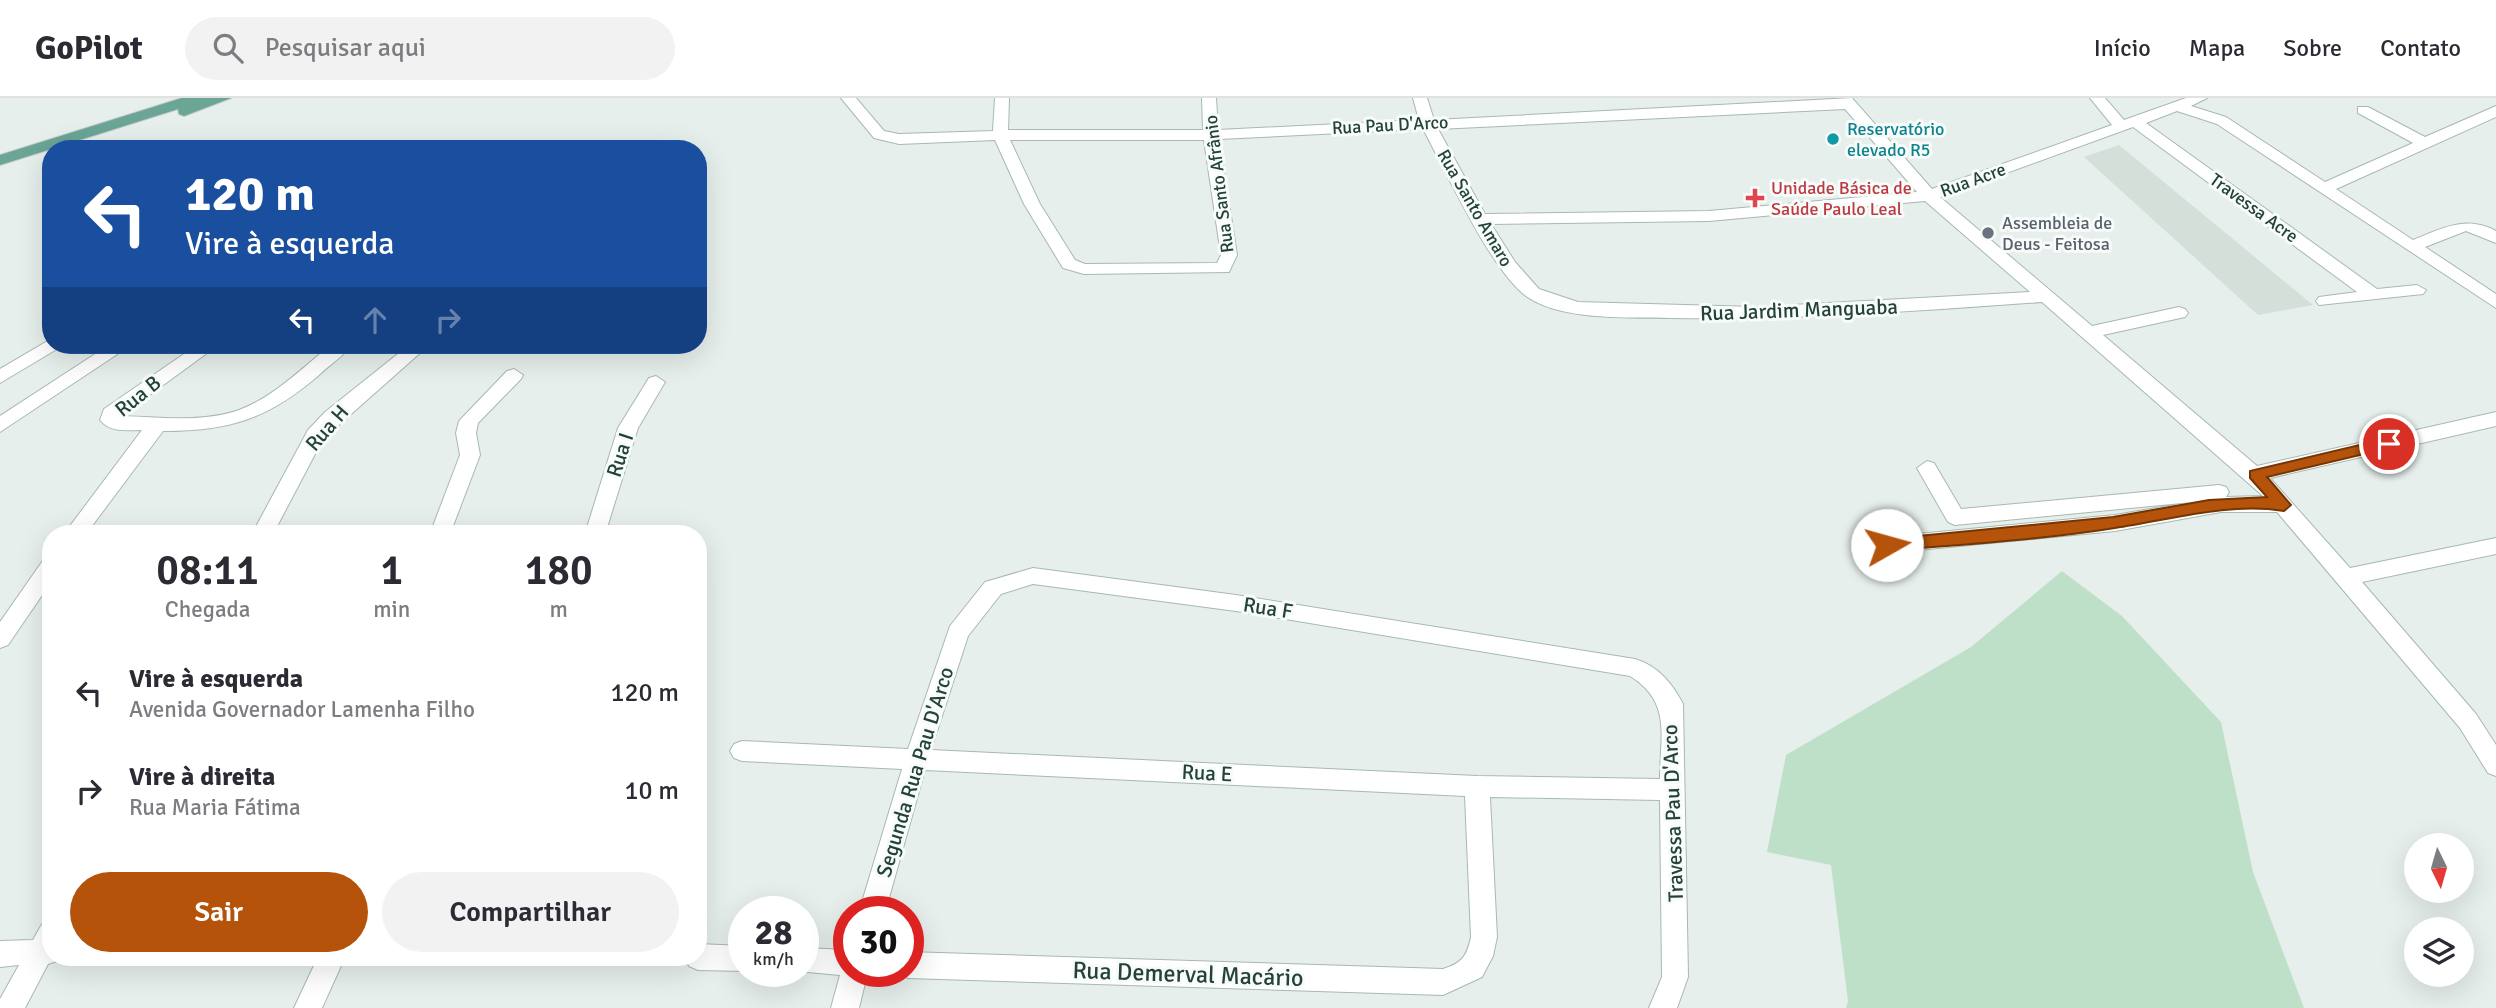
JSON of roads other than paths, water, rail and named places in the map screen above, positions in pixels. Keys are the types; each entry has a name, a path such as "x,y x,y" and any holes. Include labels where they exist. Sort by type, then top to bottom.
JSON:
{"main road":[{"path":"64,140 197,98"},
{"path":"93,140 224,98"},
{"path":"0,160 42,147"},
{"path":"0,170 42,156"}],"street":[{"name":"Rua Pau D'Arco","path":"848,98 878,135 899,139 1000,135 1211,135 1847,101"},
{"path":"1000,135 1002,98"},
{"name":"Rua Santo Afrânio","path":"1000,135 1032,204 1069,264 1084,268 1223,268 1229,255 1211,135 1209,98"},
{"name":"Rua Santo Amaro","path":"1420,98 1427,123 1517,279 1533,293 1552,301"},
{"path":"1630,98 1637,113"},
{"name":"Travessa Acre","path":"2097,98 2128,124 2373,295"},
{"name":"Rua Acre","path":"1482,219 1709,216 1929,196 2200,98"},
{"path":"1847,101 1929,196 2261,480 2348,577 2468,721 2496,765"},
{"path":"2178,106 2203,117 2221,120 2496,302"},
{"path":"2363,110 2425,143"},
{"path":"2324,188 2496,111"},
{"path":"2412,246 2464,226 2477,228 2496,238"},
{"path":"2325,302 2417,290"},
{"name":"Rua Jardim Manguaba","path":"1552,301 1611,310 1755,315 2046,296"},
{"path":"2090,332 2179,313"},
{"path":"0,377 42,351"},
{"path":"0,425 109,354"},
{"name":"Rua B","path":"159,422 116,424 110,416 196,354"},
{"path":"81,525 159,422 214,421 247,414 294,384 331,354"},
{"name":"Rua H","path":"267,525 315,435 332,417 409,354"},
{"path":"443,525 470,455 466,433 469,421 514,375"},
{"name":"Rua I","path":"598,525 628,428 656,382"},
{"path":"1927,468 1955,517 2196,495 2496,419"},
{"path":"1887,545 2113,523 2209,506 2260,501 2284,505"},
{"path":"2348,577 2496,546"},
{"name":"Rua F","path":"958,632 993,589 1010,581 1033,576 1237,603 1600,663"},
{"path":"0,639 42,580"},
{"name":"Segunda Rua Pau D'Arco","path":"877,896 916,760 958,632"},
{"name":"Travessa Pau D'Arco","path":"1600,663 1635,668 1648,675 1671,704 1675,977 1663,1008"},
{"name":"Rua E","path":"741,751 1477,786 1673,790"},
{"name":"Rua Demerval Macário","path":"924,966 1443,982 1467,975 1480,961 1484,937 1477,786"},
{"path":"0,954 42,946"},
{"path":"10,1008 42,955"},
{"path":"707,957 728,958"},
{"path":"308,1008 328,966"},
{"path":"845,1008 851,987"}],"place":[{"name":"Reservatório elevado R5","path":"1833,139"},
{"name":"Unidade Básica de Saúde Paulo Leal","path":"1755,198"},
{"name":"Assembleia de Deus - Feitosa","path":"1988,233"}]}
